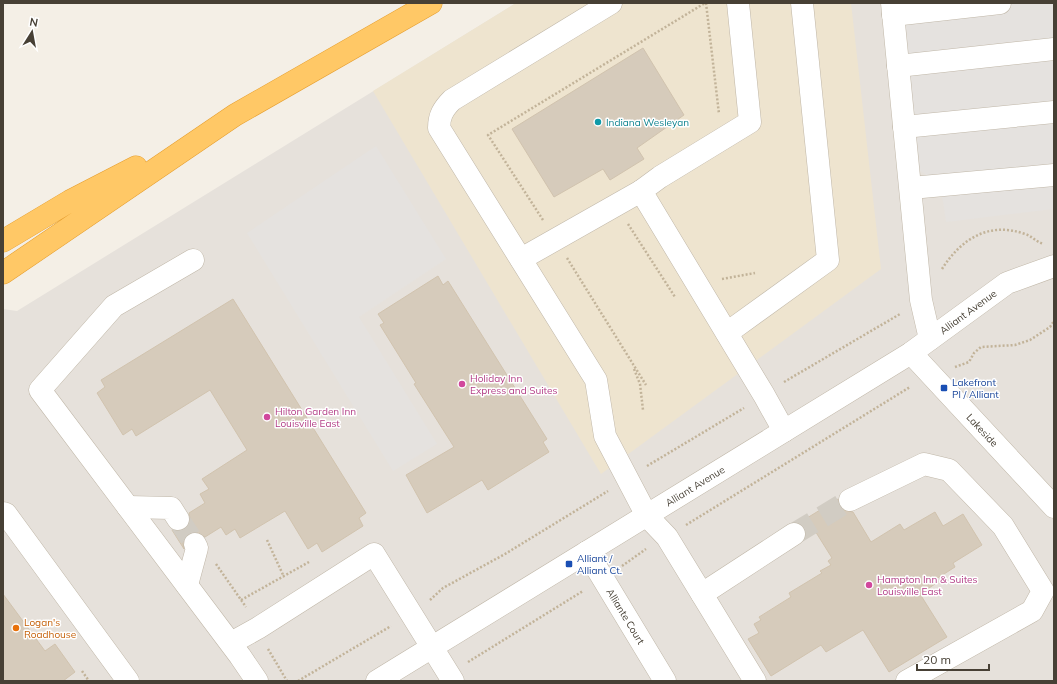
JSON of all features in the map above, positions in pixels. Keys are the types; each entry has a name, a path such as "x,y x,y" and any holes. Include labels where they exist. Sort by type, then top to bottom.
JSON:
{"highway":[{"path":"3,241 70,201 235,115 431,3"},
{"path":"3,273 235,115"}],"street":[{"path":"611,3 452,100 445,107 439,117 439,128 596,380 605,436 626,479 647,516 667,537 755,681"},
{"path":"521,259 641,191 660,177 750,122 738,3"},
{"path":"727,333 828,260 802,3"},
{"path":"930,339 921,300 893,9 991,4"},
{"path":"898,66 1054,49"},
{"path":"904,127 1054,112"},
{"path":"910,188 1054,175"},
{"path":"641,191 764,395 784,431"},
{"path":"193,260 114,306 40,390 231,643 257,681"},
{"name":"Alliant Avenue","path":"377,681 911,354 1007,283 1054,266"},
{"name":"Lakeside","path":"911,354 1054,507"},
{"path":"850,500 924,464 949,470 1003,526 1044,591 1032,611 907,681"},
{"path":"128,507 171,508 178,519"},
{"path":"3,513 6,514 128,681"},
{"path":"702,594 794,534"},
{"path":"187,585 197,548 195,544"},
{"name":"Alliante Court","path":"587,552 665,681"},
{"path":"231,643 258,628 374,554 450,677"}],"path":[{"path":"646,385 556,240 488,135 706,3 720,120"},
{"path":"616,204 677,299"},
{"path":"764,395 893,319 927,296 943,267 959,248 975,235 994,230 1012,231 1027,234 1038,242 1048,245"},
{"path":"722,279 755,273"},
{"path":"450,677 468,662 604,579 646,549 789,460 931,375 969,362 974,353 981,347 1015,345 1030,340 1050,327 1054,321"},
{"path":"632,363 640,384 643,410"},
{"path":"298,681 429,602 443,588 504,554 746,407 742,401"},
{"path":"267,540 284,577"},
{"path":"241,600 284,577 308,562"},
{"path":"82,671 89,681"}],"shaded area":[{"path":"516,3 1054,3 1054,681 3,681 3,309 17,311"},
{"path":"516,3 851,3 881,269 601,474 373,91"},
{"path":"901,3 1054,3 1054,209 946,222 943,201 936,177 929,177 919,170"},
{"path":"376,146 446,259 359,317 437,444 393,471 247,233"}],"building":[{"name":"Indiana Wesleyan","path":"643,48 684,115 637,148 644,159 610,180 603,169 554,197 512,129"},
{"name":"Holiday Inn Express and Suites","path":"438,276 443,285 448,281 547,439 543,442 549,452 488,490 482,480 427,513 406,475 454,447 414,384 416,383 380,325 384,323 378,314"},
{"name":"Hilton Garden Inn Louisville East","path":"233,299 366,513 359,518 363,526 322,552 317,543 308,549 285,511 240,538 235,529 226,535 221,527 205,537 196,532 190,533 184,537 184,549 172,530 179,531 185,529 189,524 189,513 205,503 200,494 209,489 202,479 247,450 210,390 136,436 132,429 123,435 97,393 105,387 101,380"},
{"name":"Hampton Inn & Suites Louisville East","path":"838,499 839,505 843,510 853,512 871,542 900,524 904,530 935,512 943,526 963,514 982,545 953,563 955,567 936,579 938,582 920,594 947,637 889,672 863,630 826,652 821,645 771,676 748,639 759,633 754,624 761,620 759,617 791,597 789,593 822,573 820,571 831,565 828,561 832,558 807,518"},
{"name":"Logan's Roadhouse","path":"3,594 45,651 55,644 75,672 63,681 3,681"}],"tunnel":[{"path":"794,534 850,500"},
{"path":"178,519 195,544"}],"place":[{"name":"Indiana Wesleyan","path":"598,122"},
{"name":"Holiday Inn Express and Suites","path":"462,384"},
{"name":"Lakefront Pl / Alliant","path":"944,388"},
{"name":"Hilton Garden Inn Louisville East","path":"267,417"},
{"name":"Alliant / Alliant Ct.","path":"569,564"},
{"name":"Hampton Inn & Suites Louisville East","path":"869,585"},
{"name":"Logan's Roadhouse","path":"16,628"}]}
